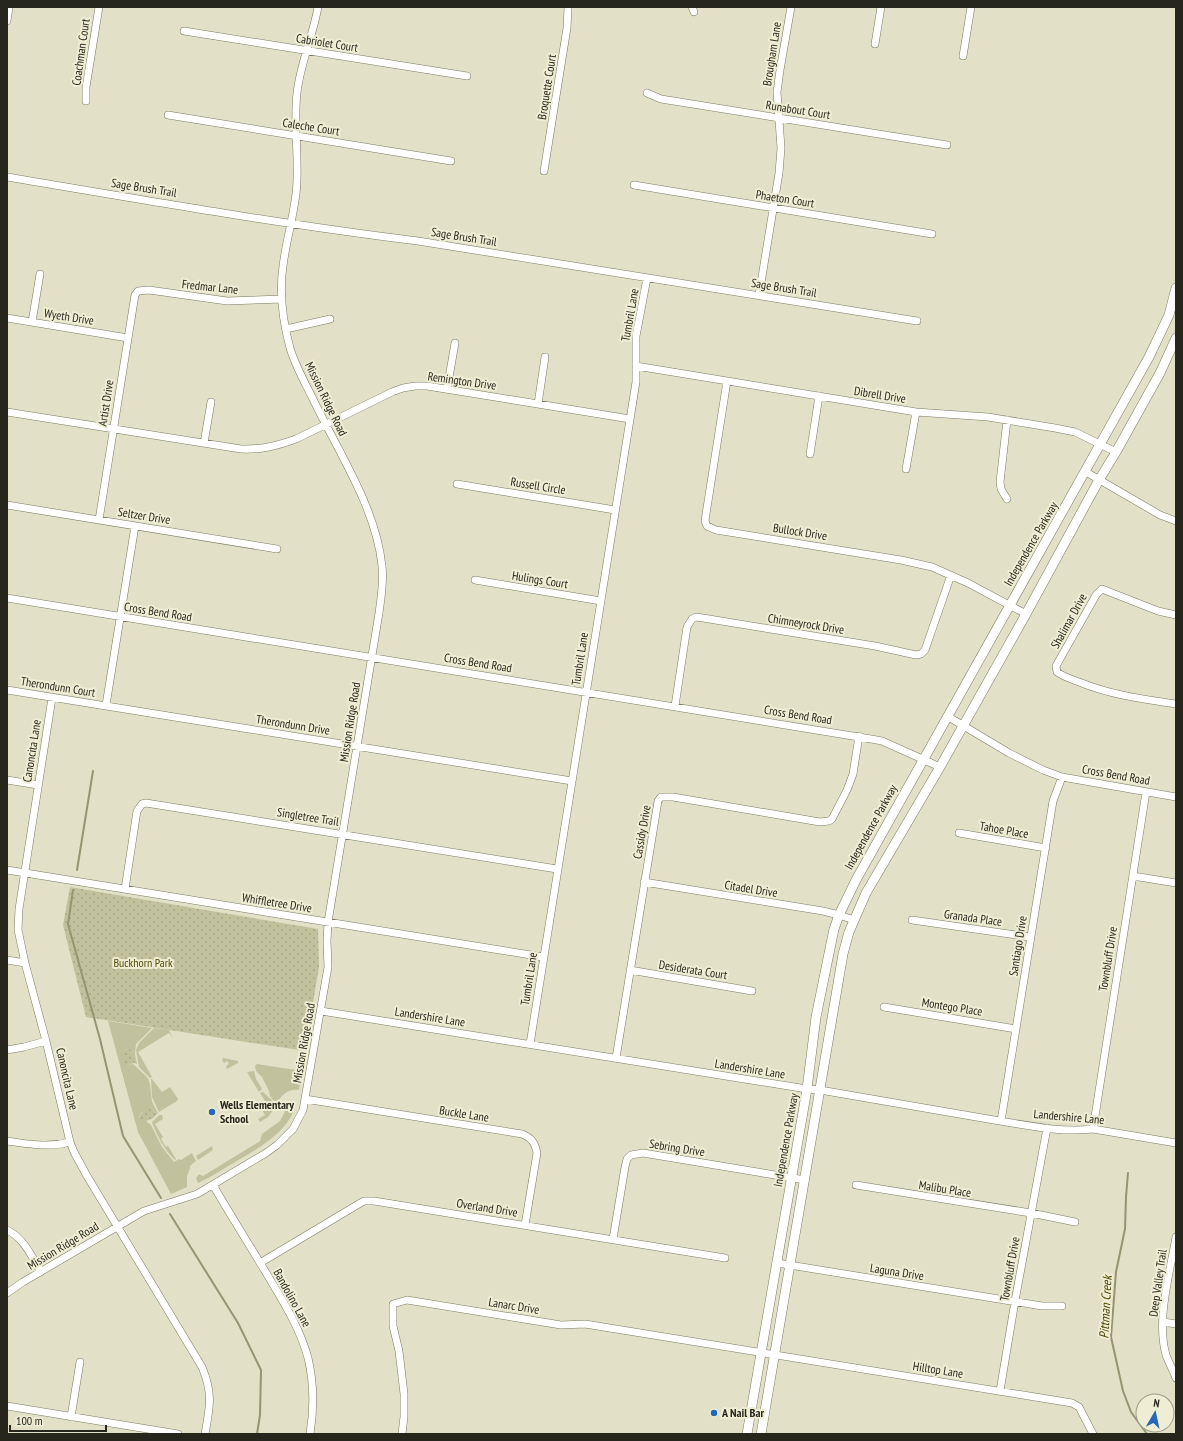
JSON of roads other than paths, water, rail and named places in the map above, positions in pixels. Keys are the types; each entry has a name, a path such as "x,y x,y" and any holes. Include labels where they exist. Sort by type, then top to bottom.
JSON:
{"main road":[{"name":"Independence Parkway","path":"747,1434 807,1089 816,1017 833,935 839,915 856,880 923,759 1086,472 1149,357 1169,315 1176,288"},
{"path":"1160,336 1176,339"},
{"name":"Independence Parkway","path":"761,1434 843,954 854,920 866,893 940,767 1026,614 1099,480 1160,373 1176,339"}],"street":[{"path":"7,21 9,7"},
{"name":"Coachman Court","path":"86,101 86,87 99,7"},
{"name":"Mission Ridge Road","path":"7,1293 144,1211 197,1194 266,1153 286,1137 298,1121 305,1099 328,967 328,922 381,599 383,567 374,525 365,502 325,424 290,349 282,299 283,266 297,186 295,110 297,92 318,7"},
{"name":"Broquette Court","path":"544,171 567,28 568,7"},
{"name":"Brougham Lane","path":"759,295 780,164 781,148 777,92 791,7"},
{"path":"875,44 881,7"},
{"path":"963,56 971,7"},
{"name":"Cabriolet Court","path":"184,31 467,76"},
{"name":"Runabout Court","path":"647,93 661,99 947,145"},
{"name":"Caleche Court","path":"168,115 451,161"},
{"name":"Sage Brush Trail","path":"7,177 290,224 418,241 917,321"},
{"name":"Phaeton Court","path":"634,185 932,234"},
{"path":"32,322 40,274"},
{"name":"Tumbril Lane","path":"530,1044 636,382 636,336 647,278"},
{"name":"Fredmar Lane","path":"138,291 149,290 227,301 282,299"},
{"name":"Artist Drive","path":"99,520 135,295 138,291"},
{"name":"Wyeth Drive","path":"7,318 128,338"},
{"path":"286,329 330,319"},
{"path":"447,389 455,343"},
{"path":"538,404 546,357"},
{"name":"Dibrell Drive","path":"636,366 916,412 988,417 1075,432 1116,452"},
{"name":"Bullock Drive","path":"727,381 705,521 707,526 716,530 901,560 932,567 951,574 1026,614"},
{"name":"Remington Drive","path":"7,412 241,449 268,448 296,439 403,388 415,386 447,389 630,419"},
{"path":"810,454 819,396"},
{"path":"204,443 211,402"},
{"path":"906,469 916,412"},
{"path":"1007,420 1000,482 1001,489 1007,499"},
{"path":"1086,472 1160,515 1176,522"},
{"name":"Russell Circle","path":"457,484 615,510"},
{"name":"Seltzer Drive","path":"7,505 278,549"},
{"path":"106,705 135,526"},
{"name":"Chimneyrock Drive","path":"675,706 687,627 689,622 696,617 830,638 916,655 921,654 925,650 951,574"},
{"name":"Hulings Court","path":"475,580 601,601"},
{"name":"Shalimar Drive","path":"1176,615 1143,605 1102,589 1096,595 1056,666 1057,672 1063,676 1098,690 1176,704"},
{"name":"Cross Bend Road","path":"7,598 859,736 882,741 940,767"},
{"name":"Therondunn Court","path":"7,690 106,705"},
{"name":"Canoncita Lane","path":"52,698 24,873 19,909 18,930 70,1142 80,1164 197,1357 206,1377 211,1398 206,1434"},
{"name":"Therondunn Drive","path":"106,705 572,781"},
{"name":"Cross Bend Road","path":"947,716 1028,763 1062,777 1176,797"},
{"name":"Cassidy Drive","path":"616,1058 657,805 661,798 673,797 820,822 829,821 834,816 851,781 859,736"},
{"name":"Santiago Drive","path":"1001,1121 1053,801 1062,777"},
{"path":"7,780 38,785"},
{"name":"Townbluff Drive","path":"1093,1129 1146,792"},
{"name":"Singletree Trail","path":"125,889 137,811 142,804 146,803 557,869"},
{"name":"Tahoe Place","path":"959,833 1046,848"},
{"name":"Whiffletree Drive","path":"7,870 543,957"},
{"path":"1133,876 1176,883"},
{"name":"Citadel Drive","path":"644,882 839,915 854,920"},
{"name":"Granada Place","path":"912,920 1030,937"},
{"path":"7,960 25,963"},
{"name":"Desiderata Court","path":"630,970 752,991"},
{"name":"Montego Place","path":"884,1007 1016,1029"},
{"name":"Landershire Lane","path":"320,1011 820,1090 1001,1121 1068,1130 1093,1129 1176,1143"},
{"path":"7,1050 24,1048 46,1040"},
{"name":"Buckle Lane","path":"305,1099 522,1134 529,1137 534,1142 537,1153 525,1225"},
{"name":"Townbluff Drive","path":"1000,1391 1047,1128"},
{"path":"7,1141 46,1146 70,1142"},
{"name":"Sebring Drive","path":"613,1239 627,1159 636,1153 805,1180"},
{"name":"Bandolino Lane","path":"213,1185 292,1317 300,1335 308,1359 313,1405 310,1434"},
{"name":"Malibu Place","path":"856,1185 1031,1213 1075,1222"},
{"name":"Overland Drive","path":"260,1263 356,1204 364,1201 374,1201 725,1258"},
{"path":"7,1230 14,1233 21,1240 41,1272"},
{"name":"Deep Valley Trail","path":"1176,1237 1165,1297 1163,1322 1166,1355 1176,1378"},
{"name":"Laguna Drive","path":"777,1263 1042,1306 1062,1306"},
{"name":"Lanarc Drive","path":"402,1434 404,1417 403,1376 392,1318 393,1304 407,1300 561,1325 585,1324 761,1352"},
{"path":"1163,1322 1176,1324"},
{"name":"Hilltop Lane","path":"761,1352 1076,1404 1093,1434"},
{"path":"72,1417 80,1362"},
{"path":"7,1406 178,1434"}],"waterway":[{"path":"77,870 93,771"},
{"path":"73,890 68,924 100,1039 123,1136 161,1198"},
{"name":"Pittman Creek","path":"1128,1173 1125,1229 1116,1272 1111,1337 1123,1391 1131,1412 1147,1434"},
{"path":"170,1214 238,1323 261,1370 260,1415 257,1434"}],"place":[{"name":"Wells Elementary School","path":"212,1112"},
{"name":"A Nail Bar","path":"714,1413"}],"park label":[{"name":"Buckhorn Park","path":"143,963"}]}
